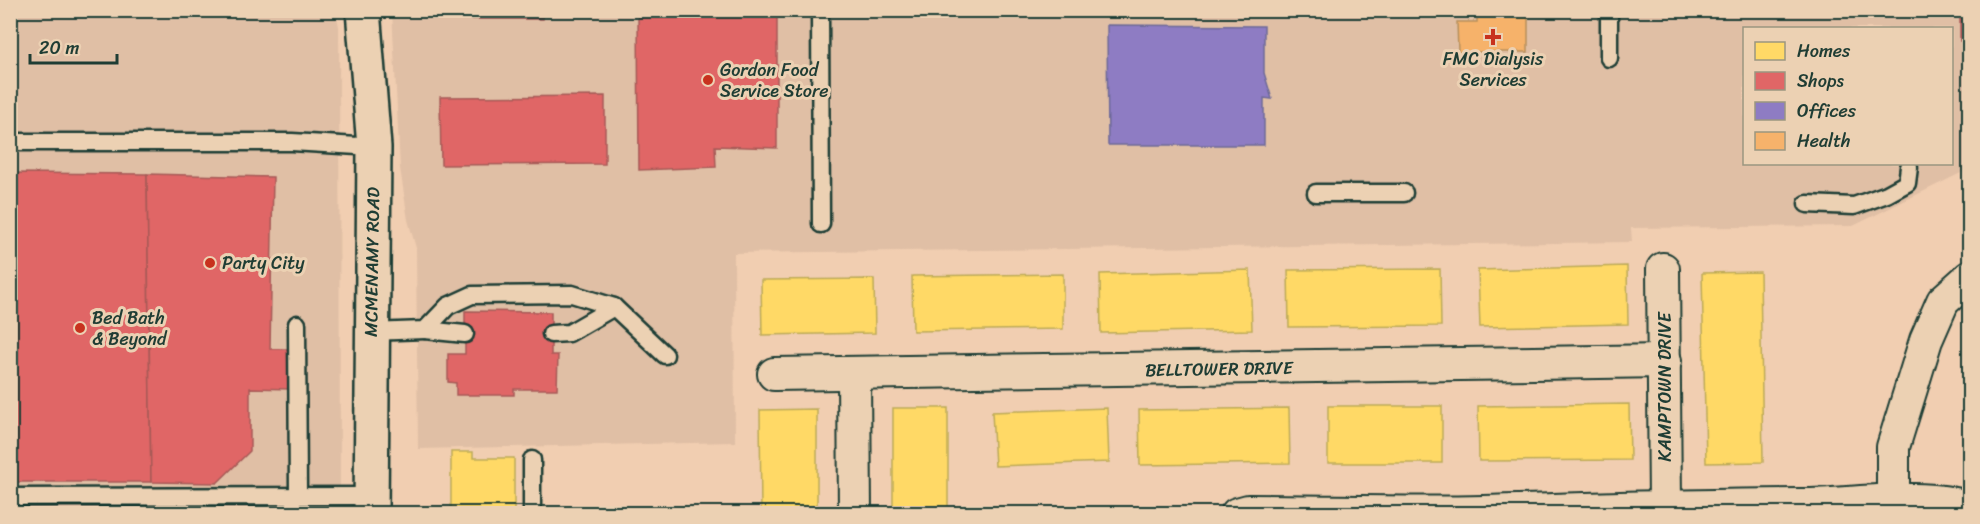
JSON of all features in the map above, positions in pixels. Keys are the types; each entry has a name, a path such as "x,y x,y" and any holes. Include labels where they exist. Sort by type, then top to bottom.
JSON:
{"street":[{"name":"MCMENAMY ROAD","path":"363,10 374,147 370,332 371,505"},
{"name":"KAMPTOWN DRIVE","path":"1663,269 1665,505"},
{"path":"1893,502 1893,447 1926,339 1943,301 1970,277"},
{"name":"BELLTOWER DRIVE","path":"774,374 854,375 1665,361"},
{"path":"854,375 855,513"},
{"path":"1237,513 1248,511 1482,513 1665,505 1793,509 1893,502 1952,502 1970,508"}],"lane":[{"path":"820,10 821,224"},
{"path":"1609,10 1609,58"},
{"path":"10,142 292,142 374,147"},
{"path":"1807,204 1854,206 1887,195 1907,183 1909,167"},
{"path":"1316,193 1404,193"},
{"path":"425,330 448,306 472,295 572,294 614,307 665,355"},
{"path":"551,334 569,333 614,307"},
{"path":"297,324 298,496"},
{"path":"370,332 425,330 465,334"},
{"path":"532,460 532,513"},
{"path":"10,497 298,496 371,505"}],"shaded area":[{"path":"10,11 336,11 339,27 340,513 11,513"},
{"path":"392,11 1969,11 1969,169 1853,226 1631,228 1632,242 734,253 735,442 418,449 416,248 408,220 400,168"}],"building: Homes":[{"path":"1627,266 1628,324 1480,327 1478,270"},
{"path":"1440,269 1441,326 1289,327 1288,270"},
{"path":"1250,270 1252,330 1101,333 1100,274"},
{"path":"1760,272 1763,462 1706,463 1702,273"},
{"path":"1063,274 1063,329 913,331 912,276"},
{"path":"874,279 875,333 762,335 761,280"},
{"path":"1629,404 1630,460 1479,461 1478,406"},
{"path":"1328,406 1442,406 1442,463 1328,463"},
{"path":"893,408 948,408 948,514 893,514"},
{"path":"1107,408 1109,462 995,466 992,412"},
{"path":"1289,408 1290,463 1140,465 1139,410"},
{"path":"817,409 817,514 761,514 760,410"},
{"path":"451,452 473,452 473,458 514,458 514,514 451,514"}],"building: Shops":[{"path":"464,10 543,10 543,19 464,19"},
{"name":"Gordon Food Service Store","path":"638,10 790,10 790,13 777,13 777,148 715,146 716,167 639,170"},
{"path":"1960,10 1970,10 1970,41 1960,41"},
{"path":"605,96 605,164 441,165 440,97"},
{"name":"Bed Bath & Beyond","path":"10,173 147,174 151,482 10,482"},
{"name":"Party City","path":"147,174 273,177 270,349 290,349 290,389 250,388 250,451 217,483 151,482"},
{"path":"465,311 551,312 551,355 558,355 557,389 514,389 514,395 456,395 456,383 448,382 448,354 465,354"}],"building: Offices":[{"path":"1107,25 1264,26 1264,73 1272,99 1264,98 1264,145 1108,145"}],"building: Health":[{"name":"FMC Dialysis Services","path":"1477,10 1528,10 1528,52 1458,52 1457,22 1477,22"}],"place":[{"name":"FMC Dialysis Services","path":"1493,37"},
{"name":"Gordon Food Service Store","path":"708,80"},
{"name":"Party City","path":"210,263"},
{"name":"Bed Bath & Beyond","path":"80,328"}]}
